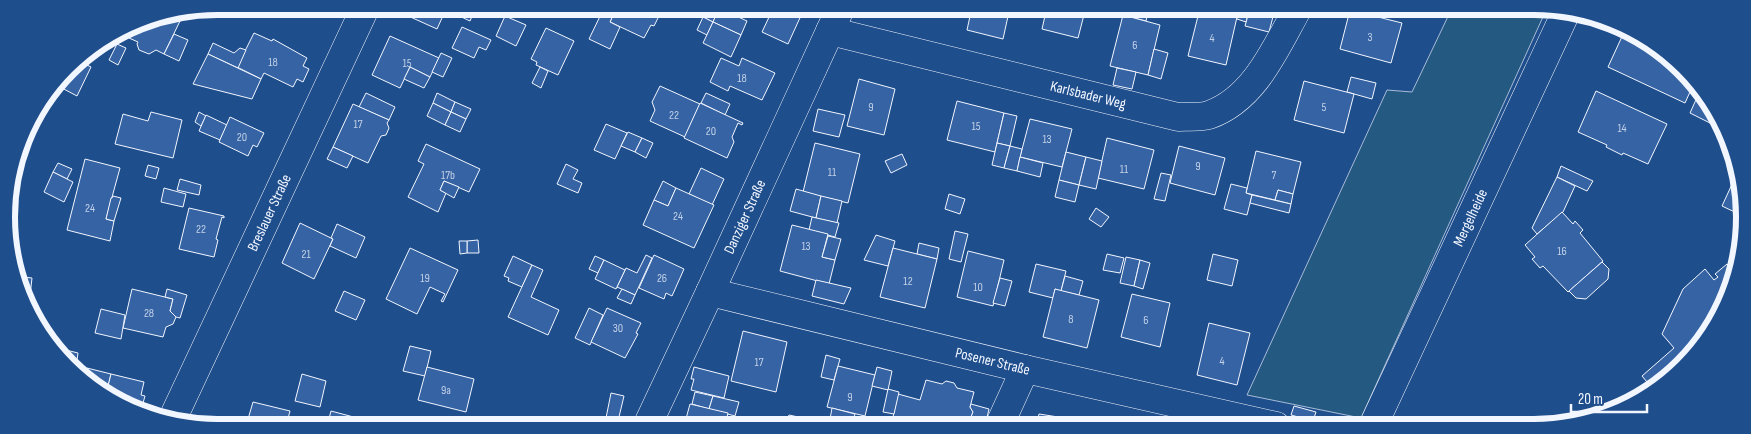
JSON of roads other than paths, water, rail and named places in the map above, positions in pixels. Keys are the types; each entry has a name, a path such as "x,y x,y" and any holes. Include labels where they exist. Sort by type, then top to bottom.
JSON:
{"street":[{"name":"Breslauer Straße","path":"175,414 362,15"},
{"name":"Karlsbader Weg","path":"835,19 1178,117 1208,115 1234,102 1257,78 1294,15"},
{"name":"Mergelheide","path":"1376,419 1563,18"},
{"name":"Danziger Straße","path":"650,419 835,19"},
{"name":"Posener Straße","path":"710,292 1025,370 1245,419"},
{"path":"1002,419 1025,370"}]}
